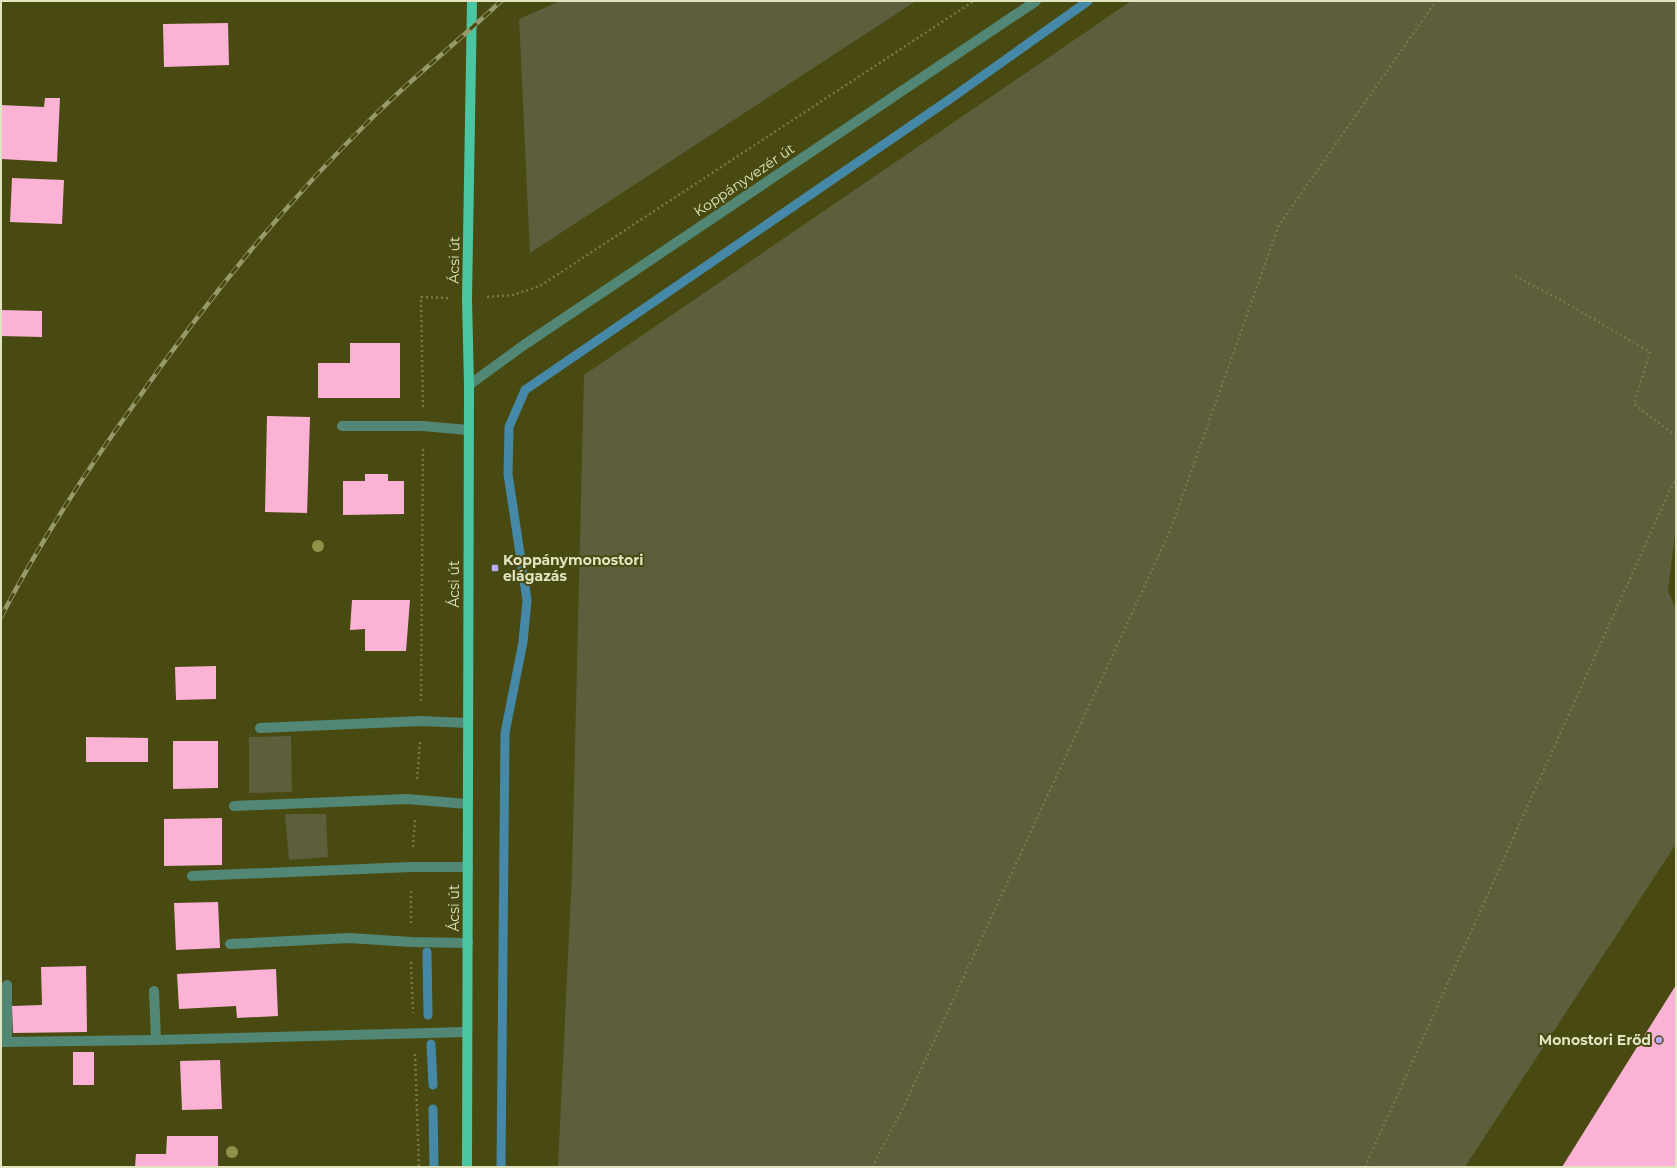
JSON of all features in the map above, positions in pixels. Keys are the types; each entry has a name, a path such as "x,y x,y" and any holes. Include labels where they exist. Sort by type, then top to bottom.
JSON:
{"main road":[{"name":"Ácsi út","path":"467,1167 469,385 467,299 472,1"}],"street":[{"name":"Koppányvezér út","path":"469,385 531,341 1036,1"},
{"path":"342,426 423,426 468,430"},
{"path":"260,728 421,720 468,723"},
{"path":"234,806 407,799 467,804"},
{"path":"192,876 407,867 468,866"},
{"path":"230,944 349,938 411,942 468,943"},
{"path":"7,985 4,1042 156,1040 467,1032"},
{"path":"154,991 156,1040"}],"path":[{"path":"467,299 513,296 540,286 974,1"},
{"path":"872,1167 904,1108 1170,531 1278,225 1436,1"},
{"path":"1515,276 1559,299 1650,352 1634,404 1676,436"},
{"path":"1365,1167 1662,506 1676,479"}],"green space":[{"path":"560,1 916,1 530,253 519,19"},
{"path":"1131,1 1676,1 1676,525 1668,591 1676,609 1676,844 1465,1167 558,1167 572,872 584,375"},
{"path":"291,736 292,792 249,793 249,737"},
{"path":"285,814 326,814 328,857 289,860"}],"building":[{"path":"228,23 229,65 164,67 163,24"},
{"path":"45,98 60,98 57,162 1,159 1,105 44,107"},
{"path":"12,178 64,180 62,224 10,222"},
{"path":"1,310 42,311 42,337 1,336"},
{"path":"350,343 400,343 400,398 318,398 318,363 350,363"},
{"path":"267,416 310,417 307,513 265,512"},
{"path":"365,474 388,474 388,481 404,481 404,514 343,515 343,481 365,481"},
{"path":"352,600 410,600 406,651 365,651 365,629 350,630"},
{"path":"216,666 216,699 176,700 175,667"},
{"path":"86,737 148,738 148,762 86,762"},
{"path":"173,741 218,741 218,788 173,789"},
{"path":"222,818 222,865 164,866 164,819"},
{"path":"218,902 220,948 176,950 174,903"},
{"path":"86,966 87,1032 13,1033 12,1006 42,1005 41,967"},
{"path":"276,969 278,1016 237,1018 236,1006 179,1009 177,974"},
{"name":"Monostori Erőd","path":"1676,985 1676,1167 1562,1167 1607,1095"},
{"path":"73,1052 94,1052 94,1085 73,1085"},
{"path":"220,1060 222,1109 182,1110 180,1061"},
{"path":"167,1136 218,1136 218,1167 135,1167 136,1154 166,1154"}],"waterway":[{"path":"501,1167 505,733 523,642 527,600 508,474 509,427 525,390 950,99 1088,1"},
{"path":"427,952 428,1015"},
{"path":"431,1044 433,1085"},
{"path":"433,1109 434,1167"}],"railway":[{"path":"1,617 64,507 99,455 162,365 247,254 308,184 373,117 404,87 501,1"}],"place":[{"name":"Koppánymonostori elágazás","path":"495,568"},
{"name":"Monostori Erőd","path":"1659,1040"}]}
